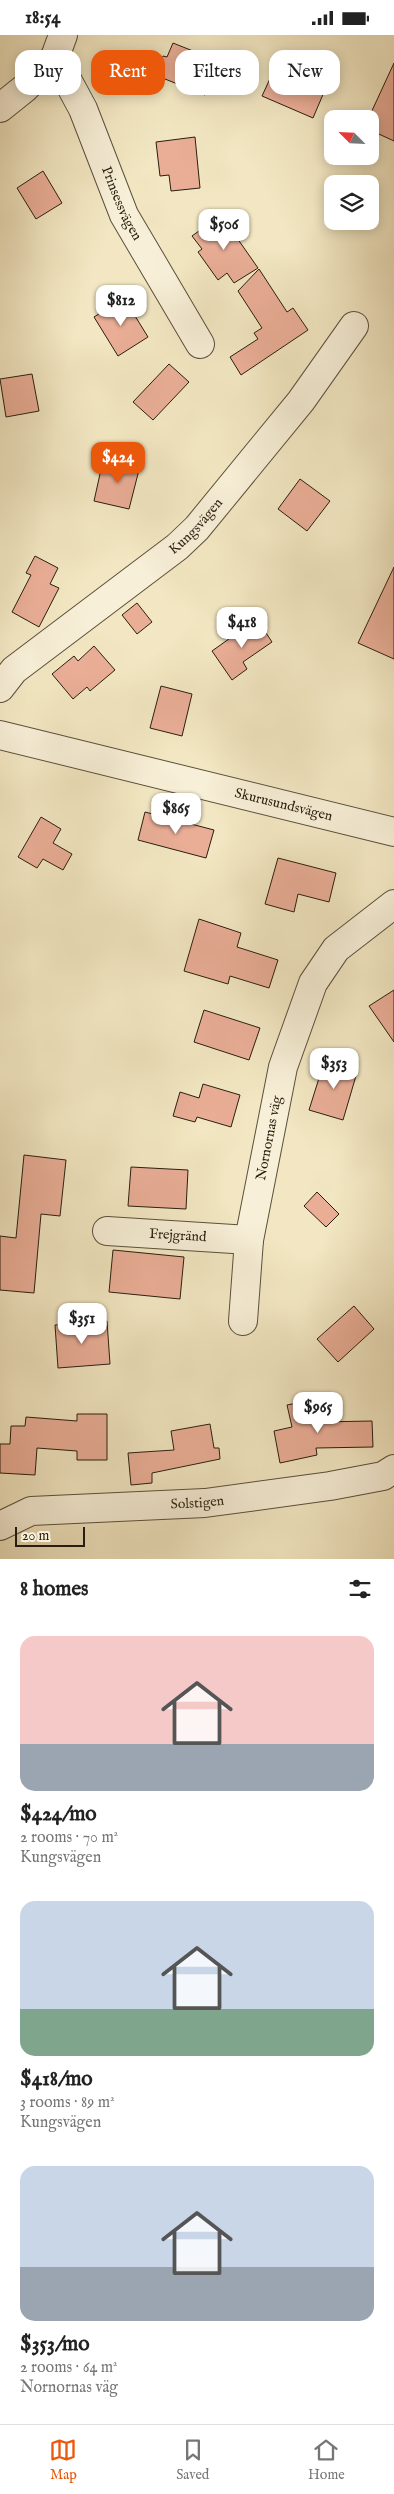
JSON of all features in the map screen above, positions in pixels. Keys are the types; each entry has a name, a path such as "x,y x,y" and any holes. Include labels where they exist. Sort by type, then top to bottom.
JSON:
{"street":[{"path":"0,108 25,88 59,46"},
{"name":"Prinsessvägen","path":"59,46 124,215 200,344"},
{"name":"Kungsvägen","path":"0,688 14,670 177,547 197,528 301,401 354,326"},
{"name":"Skurusundsvägen","path":"0,735 394,832"},
{"name":"Nornornas väg","path":"243,1321 249,1240 283,1067 313,983 336,949 394,904"},
{"name":"Frejgränd","path":"107,1231 249,1240"},
{"name":"Solstigen","path":"0,1526 31,1511 205,1503 330,1486 383,1476 394,1469"}],"building":[{"path":"173,43 190,50 175,50 175,83 165,79 165,56 167,57"},
{"path":"394,63 394,141 379,134 379,110 372,110"},
{"path":"269,81 269,95 323,95 313,118 262,96"},
{"path":"195,137 200,188 171,191 169,175 160,176 156,142"},
{"path":"43,171 62,203 36,219 17,188"},
{"path":"221,215 258,268 234,283 227,273 218,280 198,252 202,249 192,236"},
{"path":"259,269 287,312 293,308 308,330 241,375 230,357 258,339 254,333 262,328 238,291"},
{"path":"124,298 148,337 118,356 94,317"},
{"path":"169,364 189,382 153,420 133,402"},
{"path":"32,374 39,411 6,417 0,379"},
{"path":"121,457 141,462 129,509 94,501 102,465 118,469"},
{"path":"300,479 330,501 307,531 278,509"},
{"path":"35,556 58,568 50,584 59,588 39,627 12,612 31,575 26,573"},
{"path":"394,567 394,659 358,643"},
{"path":"137,603 152,622 137,634 122,615"},
{"path":"257,619 272,642 243,662 247,669 232,680 212,651"},
{"path":"94,646 115,670 90,691 87,687 73,699 52,674 74,656 78,661"},
{"path":"161,686 192,694 182,736 150,728"},
{"path":"145,812 214,830 206,858 138,840"},
{"path":"41,817 61,829 53,843 72,854 63,870 43,859 37,868 18,857"},
{"path":"278,858 336,873 329,902 298,894 294,912 265,904"},
{"path":"199,919 241,933 237,947 278,960 269,988 230,976 228,984 184,971"},
{"path":"394,990 394,1042 369,1006"},
{"path":"204,1010 260,1028 249,1060 194,1042"},
{"path":"325,1059 358,1069 343,1120 309,1110"},
{"path":"203,1084 240,1095 231,1127 197,1117 195,1122 173,1116 180,1092 199,1098"},
{"path":"24,1155 66,1160 60,1216 41,1214 34,1293 0,1290 0,1236 16,1238"},
{"path":"131,1167 188,1170 186,1209 128,1206"},
{"path":"317,1192 339,1214 326,1227 304,1206"},
{"path":"113,1250 184,1257 180,1299 109,1292"},
{"path":"354,1306 374,1329 338,1362 317,1339"},
{"path":"107,1321 110,1364 58,1368 55,1325"},
{"path":"313,1400 318,1422 372,1421 373,1447 316,1448 317,1455 280,1463 274,1431 292,1427 287,1405"},
{"path":"77,1414 107,1414 107,1460 77,1460 77,1451 37,1448 35,1475 0,1473 0,1444 10,1444 11,1426 25,1426 26,1417 77,1421"},
{"path":"210,1424 214,1448 219,1448 220,1459 152,1473 152,1483 131,1485 128,1453 174,1450 171,1431"}]}
